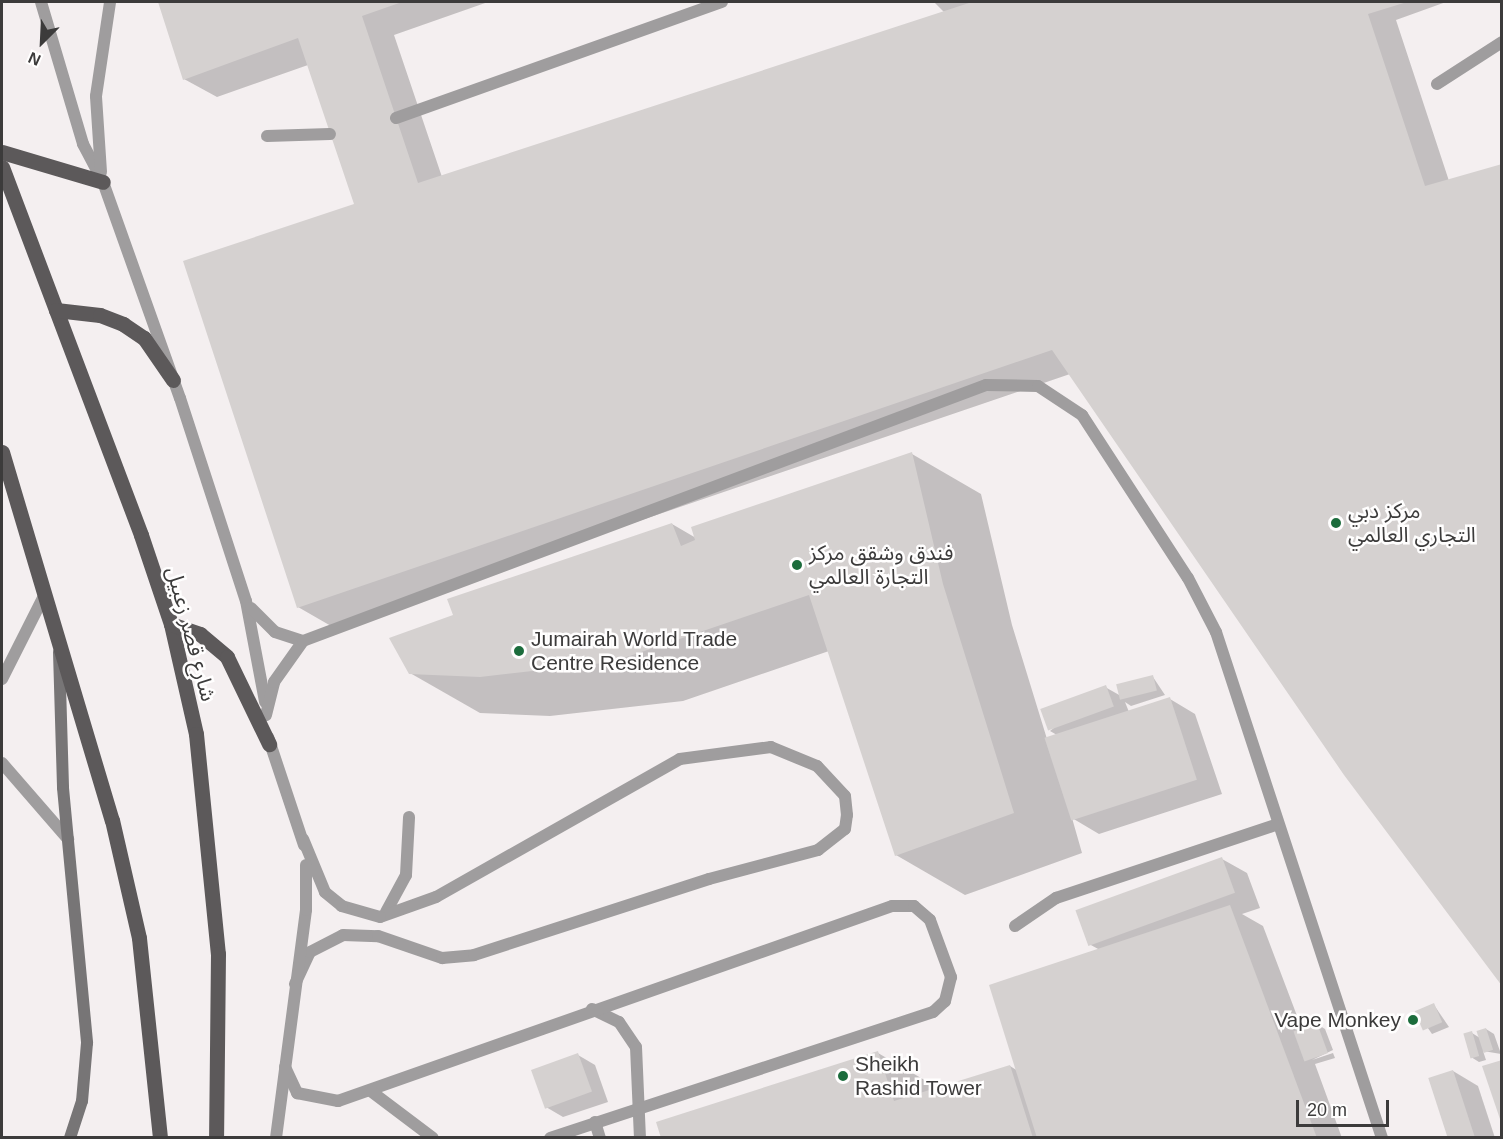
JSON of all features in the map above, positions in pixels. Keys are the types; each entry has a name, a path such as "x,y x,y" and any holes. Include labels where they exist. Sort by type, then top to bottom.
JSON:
{"main road":[{"path":"2,152 103,182"},
{"name":"شارع قصر زعبيل","path":"2,167 171,624 196,734 210,844 218,954 216,1137"},
{"path":"56,310 123,324 155,351 173,380"},
{"path":"2,452 59,636 112,820 139,938 160,1137"},
{"path":"171,624 200,634 227,657 269,744"},
{"path":"59,636 68,839 87,1042 82,1101 70,1137"}],"lane":[{"path":"41,2 83,144 103,182 173,380 246,601 269,744 303,839 325,892 342,906 380,917 436,897 680,759 771,747 818,766 845,796 845,829 818,850 458,959 426,954 378,936 342,935 310,952 294,984"},
{"path":"103,182 96,96 110,2"},
{"path":"396,118 722,2"},
{"path":"1437,84 1502,42"},
{"path":"267,136 330,134"},
{"path":"266,715 278,675 303,641 986,386 1021,382 1054,393 1082,415 1194,586 1216,632 1275,825 1382,1137"},
{"path":"2,679 45,594"},
{"path":"246,601 264,624 303,641"},
{"path":"2,763 68,839"},
{"path":"380,917 397,899 406,875 409,817"},
{"path":"1015,926 1056,898 1275,825"},
{"path":"276,1137 294,984 306,910 303,839"},
{"path":"285,1068 297,1093 312,1099 338,1101 372,1092 592,1009 892,906 914,906 930,920 951,977 940,1007 550,1137"},
{"path":"592,1009 619,1022 636,1047 635,1109 640,1137"},
{"path":"372,1092 433,1137"},
{"path":"595,1122 600,1137"}],"building":[{"name":"مركز دبي التجاري العالمي","path":"158,2 402,2 362,16 418,183 972,2 1407,2 1368,14 1425,186 1502,164 1502,986 1344,775 1052,350 297,608 183,261 354,204 298,38 183,80"},
{"name":"Jumairah World Trade Centre Residence","path":"912,452 943,584 1014,813 895,856 809,595 612,662 480,677 409,674 389,638 453,615 447,599 672,523 681,546 695,540 691,527"},
{"path":"1153,675 1157,691 1120,700 1116,684"},
{"path":"1106,685 1114,707 1048,731 1040,709"},
{"path":"1170,697 1197,780 1071,821 1044,738"},
{"path":"1222,857 1235,893 1088,946 1075,910"},
{"path":"1230,905 1317,1138 1037,1138 989,985"},
{"path":"1434,1003 1442,1022 1423,1031 1415,1011"},
{"path":"1317,1023 1328,1053 1304,1062 1294,1032"},
{"path":"1486,1028 1493,1050 1484,1053 1476,1031"},
{"path":"1472,1031 1479,1056 1471,1058 1463,1033"},
{"name":"Sheikh Rashid Tower","path":"878,1051 894,1101 1010,1065 1033,1138 661,1138 656,1122"},
{"path":"578,1053 592,1092 545,1109 531,1070"},
{"path":"1502,1060 1502,1122 1501,1122 1482,1066"},
{"path":"1453,1070 1475,1138 1448,1138 1428,1078"}],"place":[{"name":"مركز دبي التجاري العالمي","path":"1336,523"},
{"name":"فندق وشقق مركز التجارة العالمي","path":"797,565"},
{"name":"Jumairah World Trade Centre Residence","path":"519,651"},
{"name":"Vape Monkey","path":"1413,1020"},
{"name":"Sheikh Rashid Tower","path":"843,1076"}]}
